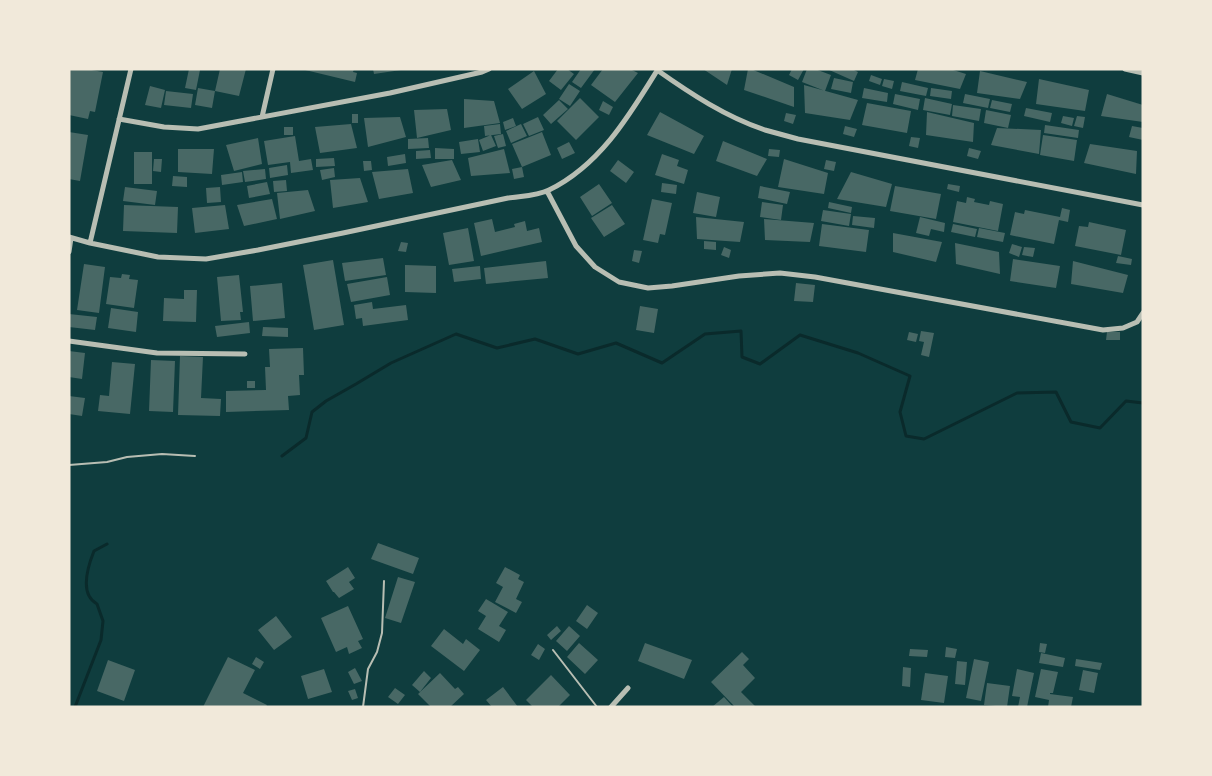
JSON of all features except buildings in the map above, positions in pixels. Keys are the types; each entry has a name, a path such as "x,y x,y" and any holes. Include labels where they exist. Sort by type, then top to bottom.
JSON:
{"street":[{"path":"90,243 131,69"},
{"path":"262,117 273,69"},
{"path":"119,119 164,127 198,129 390,93 489,69"},
{"path":"1125,69 1143,73"},
{"path":"69,252 70,238 158,257 206,259 547,191 583,169 604,149 630,115 658,70 689,92 730,115 786,136 1143,205"},
{"path":"547,191 576,246 595,267 620,282 648,288 780,273 815,277 1103,330 1123,328 1137,322 1143,313"},
{"path":"69,341 157,353 244,354"},
{"path":"611,707 628,688"}],"lane":[{"path":"69,465 162,454 195,456"},
{"path":"363,707 368,669 382,633 384,581"},
{"path":"553,650 597,707"}],"waterway":[{"path":"282,456 306,438 312,412 326,401 391,363 456,334 497,348 535,339 578,354 616,343 662,363 705,334 741,331 742,357 760,364 800,335 858,353 910,376 900,412 906,436 924,439 1017,393 1056,392 1071,422 1100,428 1126,401 1143,403"},
{"path":"75,707 101,640 103,621 97,604 88,594 86,579 94,551 107,544"}]}
